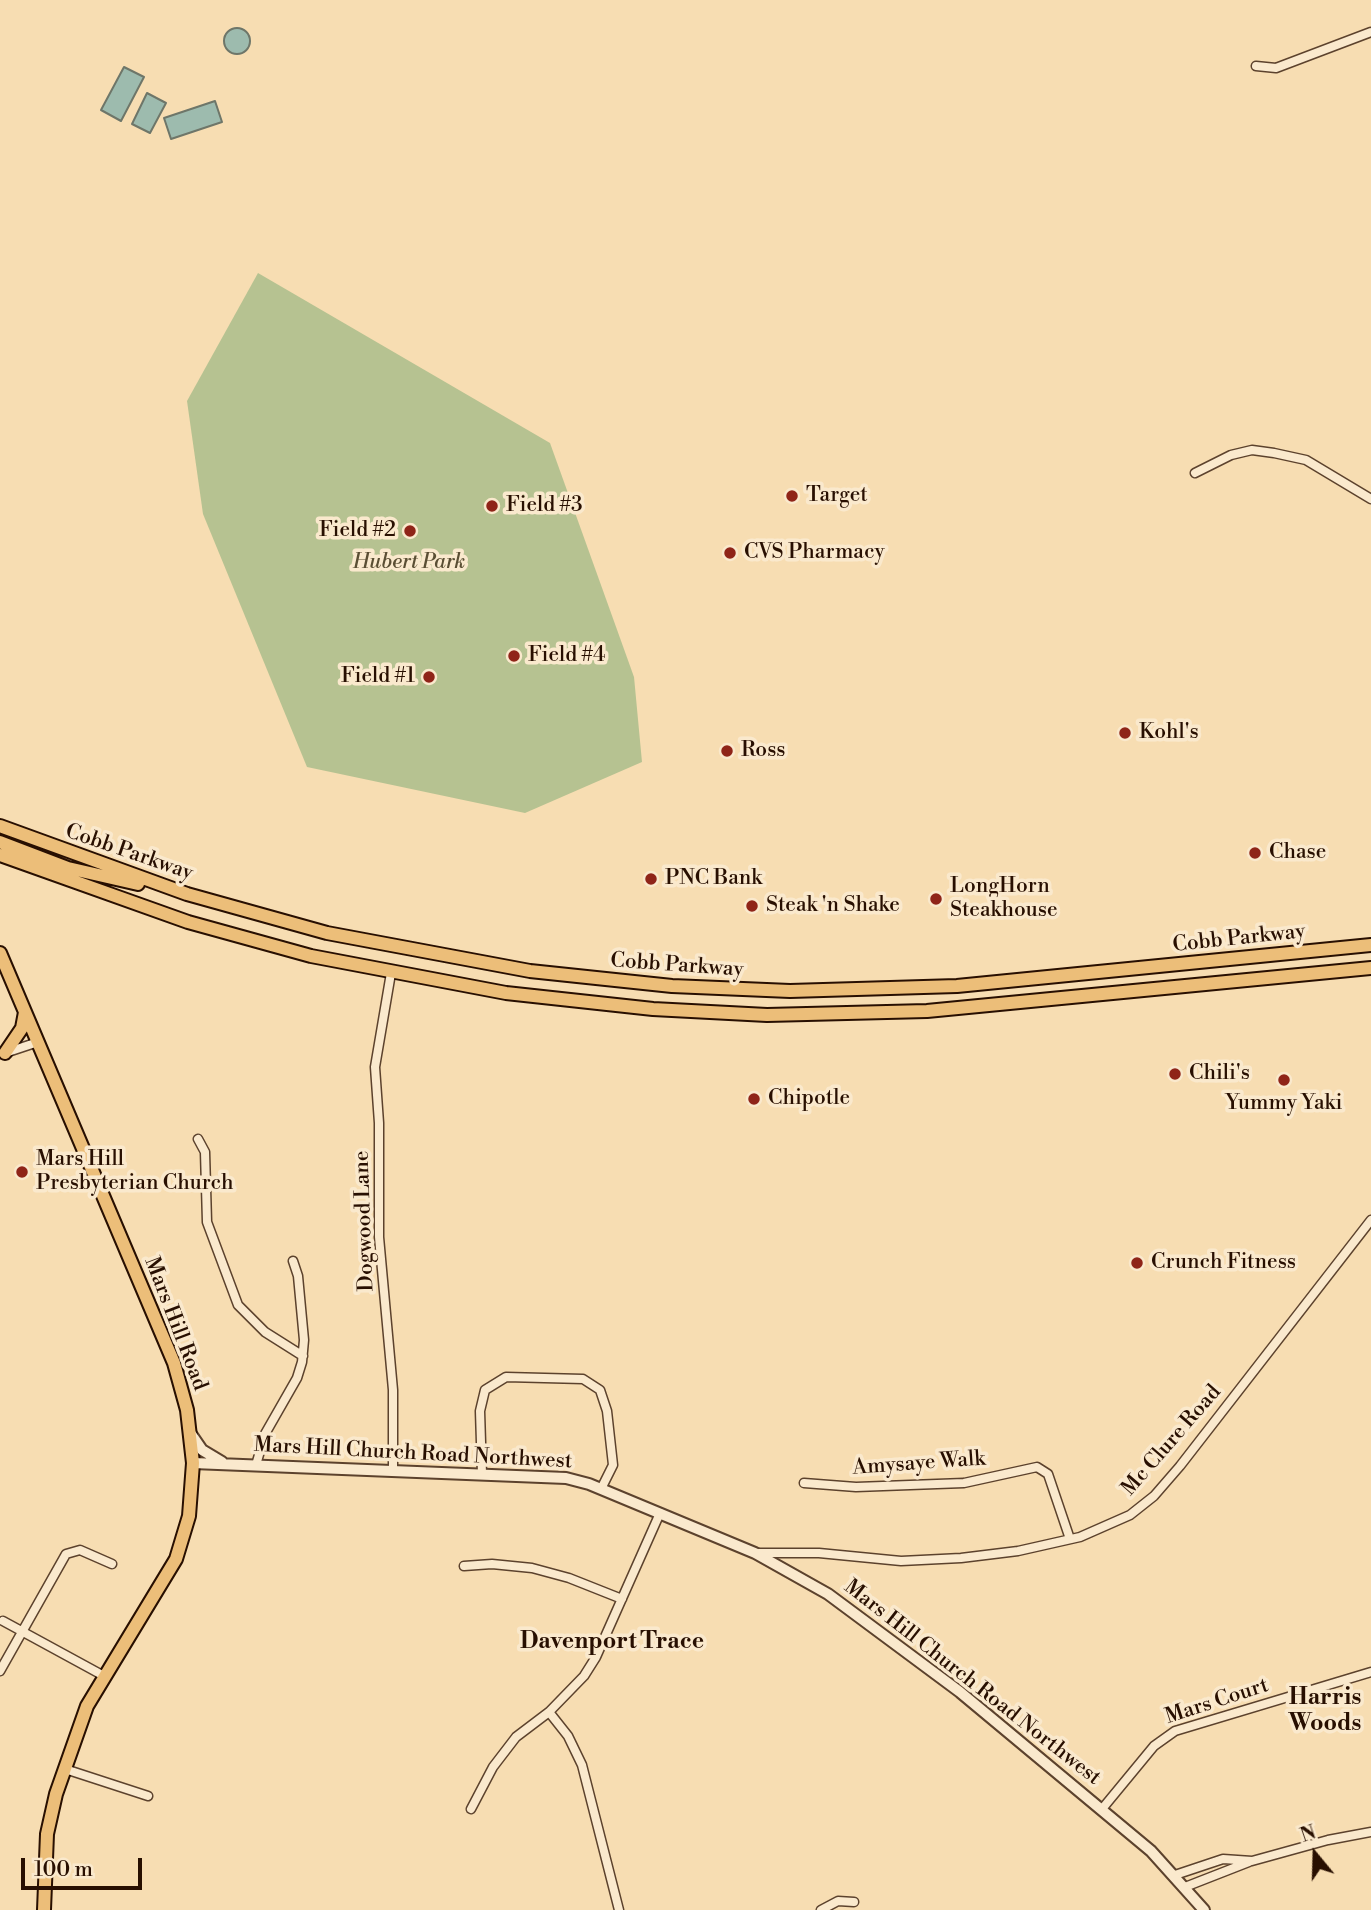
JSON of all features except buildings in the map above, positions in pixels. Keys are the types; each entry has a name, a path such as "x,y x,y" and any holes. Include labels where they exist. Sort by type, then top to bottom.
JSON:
{"main road":[{"name":"Cobb Parkway","path":"0,826 169,888 283,922 423,953 568,976 724,989 868,990 957,986 1371,945"},
{"path":"0,842 89,874 169,888"},
{"name":"Cobb Parkway","path":"0,855 101,894 227,934 391,974 506,993 591,1003 729,1014 807,1015 1005,1005 1371,968"},
{"path":"0,863 15,861"},
{"name":"Mars Hill Road","path":"0,953 170,1351 182,1388 191,1434 193,1463 189,1516 176,1559 153,1602 87,1706 65,1769 47,1834 44,1910"},
{"path":"2,1054 22,1028 25,1012"}],"street":[{"path":"1256,66 1276,68 1371,32"},
{"path":"1195,473 1230,455 1252,450 1274,453 1306,460 1371,499"},
{"name":"Dogwood Lane","path":"391,974 375,1067 379,1123 379,1237 393,1390 393,1469"},
{"path":"2,1054 38,1042"},
{"path":"198,1139 205,1152 207,1222 238,1305 265,1332 303,1356"},
{"name":"Mc Clure Road","path":"755,1553 819,1553 901,1561 961,1558 1018,1551 1070,1539 1130,1515 1154,1496 1371,1220"},
{"path":"256,1465 265,1434 297,1378 303,1356 298,1276 293,1261"},
{"path":"482,1474 480,1410 485,1390 506,1377 583,1379 600,1390 611,1435 613,1465 601,1489"},
{"path":"191,1434 208,1455 228,1464"},
{"name":"Mars Hill Church Road Northwest","path":"193,1463 566,1478 601,1489 755,1553 828,1594 960,1692 1102,1809 1175,1875 1204,1910"},
{"name":"Amysaye Walk","path":"804,1483 856,1487 952,1484 1037,1467 1048,1474 1070,1539"},
{"path":"471,1809 493,1767 516,1737 549,1712 584,1676 660,1513"},
{"path":"0,1671 70,1550 92,1552 112,1564"},
{"path":"464,1566 532,1568 569,1578 622,1599"},
{"path":"3,1621 104,1676"},
{"name":"Mars Court","path":"1102,1809 1154,1746 1175,1731 1371,1672"},
{"path":"549,1712 568,1736 582,1765 619,1910"},
{"path":"65,1769 148,1796"},
{"path":"1185,1887 1252,1861 1328,1840 1371,1832"},
{"path":"1175,1875 1223,1859 1252,1861"},
{"path":"821,1910 838,1901 855,1902"}],"green space":[{"name":"Hubert Park","path":"258,273 550,443 634,677 642,762 525,813 307,767 203,514 187,401"}],"shaded area":[{"path":"237,28 246,32 250,41 246,50 237,54 228,50 224,41 228,32"},
{"path":"124,67 144,77 121,121 101,110"},
{"path":"147,93 166,103 150,133 132,124"},
{"path":"215,101 222,122 171,139 164,118"}],"place":[{"name":"Target","path":"792,496"},
{"name":"Field #3","path":"492,506"},
{"name":"Field #2","path":"410,531"},
{"name":"CVS Pharmacy","path":"730,553"},
{"name":"Field #4","path":"514,656"},
{"name":"Field #1","path":"429,677"},
{"name":"Kohl's","path":"1125,733"},
{"name":"Ross","path":"727,751"},
{"name":"Chase","path":"1255,853"},
{"name":"PNC Bank","path":"651,879"},
{"name":"LongHorn Steakhouse","path":"936,899"},
{"name":"Steak 'n Shake","path":"752,906"},
{"name":"Chili's","path":"1175,1074"},
{"name":"Yummy Yaki","path":"1284,1080"},
{"name":"Chipotle","path":"754,1099"},
{"name":"Mars Hill Presbyterian Church","path":"22,1172"},
{"name":"Crunch Fitness","path":"1137,1263"}],"district":[{"name":"Davenport Trace","path":"612,1642"},
{"name":"Harris Woods","path":"1325,1711"}]}
